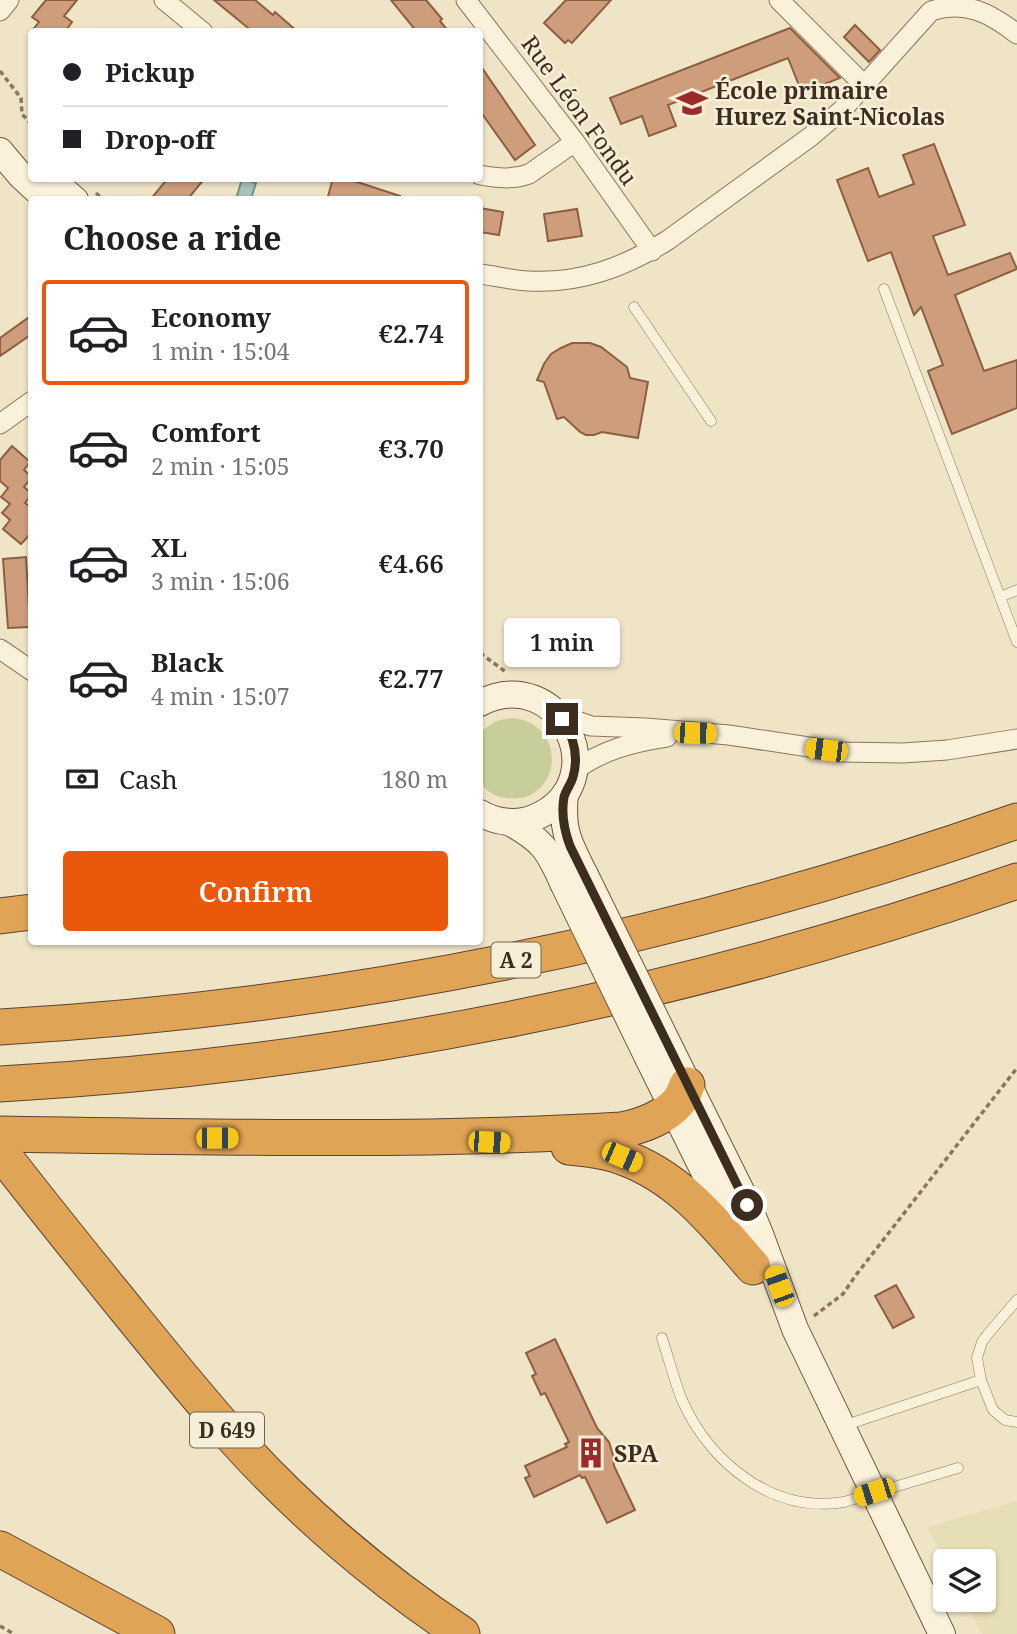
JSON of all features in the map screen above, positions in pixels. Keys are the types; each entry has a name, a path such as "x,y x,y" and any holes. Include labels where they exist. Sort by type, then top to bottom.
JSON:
{"highway":[{"name":"A 2","path":"0,1027 128,1018 261,1003 403,982 514,961 771,898 1017,821"},
{"path":"0,1084 130,1074 289,1056 436,1034 660,986 763,960 923,913 1017,881"},
{"path":"0,916 28,912"},
{"path":"0,1134 412,1138 622,1130 642,1125 662,1115 680,1096"},
{"path":"412,1138 592,1149 622,1157 660,1176 686,1195 704,1211 753,1267"},
{"name":"D 649","path":"0,1152 155,1345 233,1437 347,1547 462,1634"},
{"path":"0,1549 157,1634"}],"main road":[{"path":"0,134 28,159"},
{"path":"0,151 12,167 43,196"},
{"path":"54,182 70,196"},
{"path":"483,683 507,695"},
{"path":"483,702 494,697 521,695 547,705 566,725 572,737 576,757 563,811 574,879"},
{"path":"483,814 509,822 537,817 555,805 569,783"},
{"path":"509,822 534,837 574,879 680,1096 753,1267 795,1329"},
{"path":"680,1096 754,1220 795,1329 942,1634"}],"street":[{"path":"0,11 9,0"},
{"path":"164,0 198,28"},
{"name":"Rue Léon Fondu","path":"466,0 575,142 652,251"},
{"path":"779,0 864,85"},
{"path":"483,274 530,281 577,277 608,270 652,251 810,137 843,109 931,11 942,4 958,0 971,1 1017,34"},
{"path":"483,175 504,178 529,174 575,142"},
{"path":"0,424 28,404"},
{"path":"0,649 28,668"},
{"path":"557,714 591,726 744,737 842,752 881,754 947,750 1017,739"},
{"path":"569,783 594,757 615,748 651,739 695,733"}],"lane":[{"path":"884,289 1017,642"},
{"path":"634,307 711,421"},
{"path":"1000,597 1017,590"},
{"path":"1017,1300 982,1342 977,1358 981,1380 993,1410 1005,1420 1017,1422"},
{"path":"662,1338 677,1388 690,1415 712,1447 743,1477 768,1492 803,1502 832,1504 958,1468"},
{"path":"843,1426 981,1380"}],"path":[{"path":"0,71 21,98 22,114 28,121"},
{"path":"795,1329 843,1294 1017,1068"},
{"path":"0,1626 14,1634"}],"shaded area":[{"path":"1017,1501 1017,1634 982,1634 970,1612 996,1612 996,1549 938,1549 927,1527"}],"green space":[{"path":"513,718 531,723 544,734 550,748 552,763 548,777 539,789 525,797 499,796 483,786 483,731 503,719"}],"water":[{"path":"241,182 256,183 252,196 237,196"}],"building":[{"path":"46,0 77,0 64,16 72,22 68,28 34,28 39,22 32,17"},
{"path":"214,0 255,0 293,28 248,28"},
{"path":"391,0 426,0 442,19 440,21 446,28 414,28"},
{"path":"566,0 611,0 572,43 568,40 565,43 544,23"},
{"path":"855,25 880,50 869,62 844,37"},
{"path":"790,28 840,78 802,93 788,58 668,105 676,126 649,136 642,116 621,124 610,98"},
{"path":"483,69 535,145 515,160 483,115"},
{"path":"934,144 965,225 933,236 948,275 1010,253 1017,269 955,295 984,371 1017,360 1017,408 952,434 928,371 943,365 921,307 914,315 891,252 868,261 837,180 868,168 879,197 914,184 903,155"},
{"path":"165,182 202,182 190,196 153,196"},
{"path":"332,182 357,182 400,196 328,196"},
{"path":"483,209 503,212 499,235 483,232"},
{"path":"577,209 582,236 548,241 544,214"},
{"path":"28,318 28,337 0,356 0,338"},
{"path":"572,343 590,343 601,347 627,367 630,378 648,382 638,438 602,432 586,435 564,417 557,419 544,382 537,380 551,354"},
{"path":"12,446 28,460 24,470 28,474 28,482 24,487 28,490 25,503 28,505 28,536 21,544 3,529 10,520 2,513 10,504 1,497 8,488 0,481 0,460"},
{"path":"26,557 28,627 8,628 3,559"},
{"path":"896,1285 914,1317 893,1328 875,1296"},
{"path":"555,1339 597,1428 609,1442 614,1466 635,1510 607,1523 585,1477 580,1475 534,1497 525,1478 530,1476 525,1466 567,1447 565,1444 569,1442 545,1393 541,1395 532,1376 536,1374 526,1353"}],"place":[{"name":"École primaire Hurez Saint-Nicolas","path":"692,103"},
{"name":"SPA","path":"591,1453"}],"route":[{"path":"562,719 572,737 576,757 563,811 564,828 570,846 747,1205"}]}
